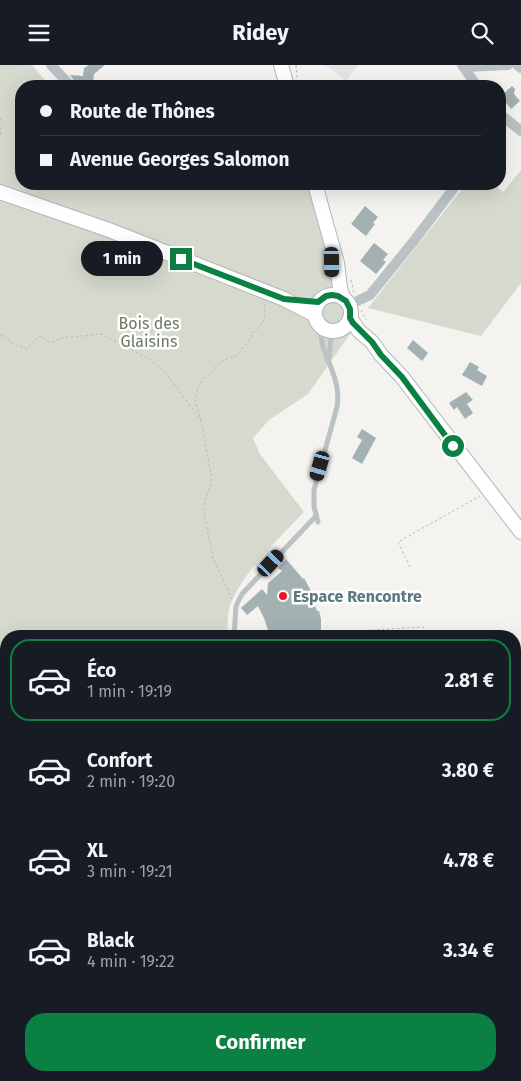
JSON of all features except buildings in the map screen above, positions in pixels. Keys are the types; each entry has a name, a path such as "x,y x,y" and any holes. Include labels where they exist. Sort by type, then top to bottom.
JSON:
{"main road":[{"path":"281,65 289,80"},
{"path":"287,65 290,80"},
{"path":"317,190 337,263 340,289 346,314"},
{"path":"0,192 109,229 284,299 320,309"},
{"path":"332,245 333,280 320,309 326,329 346,314"},
{"path":"320,309 338,296 346,314 402,377 521,532"}],"street":[{"path":"50,65 65,80"},
{"path":"463,66 508,65"},
{"path":"517,65 521,68"},
{"path":"463,66 473,80"},
{"path":"506,122 521,131"},
{"path":"346,314 370,295 452,190"}],"lane":[{"path":"234,630 236,607 242,594 317,519 313,501 315,485 338,401 337,386 322,345 320,309"},
{"path":"329,360 329,347 346,314"}],"path":[{"path":"292,80 296,65"},
{"path":"0,118 2,124 0,138"},
{"path":"351,280 346,314 367,322"},
{"path":"236,607 213,559 203,508 212,480 201,421 195,400 199,384 223,360 236,356 264,321 264,302"},
{"path":"0,336 2,334 15,345 27,349 31,343 42,337 50,343 61,337 102,334 149,359 166,373 201,421"},
{"path":"410,567 398,542 489,491"},
{"path":"374,630 424,627"}],"shaded area":[{"path":"325,65 358,65 347,80"}],"green space":[{"name":"Bois des Glaisins","path":"0,65 32,65 45,80 15,80 15,190 317,190 355,327 308,394 269,420 253,438 260,454 304,512 261,557 242,582 229,609 227,630 0,630"},
{"path":"521,170 521,283 481,336 368,308 461,190 500,190 503,192"}],"place":[{"name":"Espace Rencontre","path":"283,596"}],"route":[{"path":"181,259 284,299 318,302 326,296 332,295 343,298 349,305 350,318 353,323 402,377 453,446"}]}
